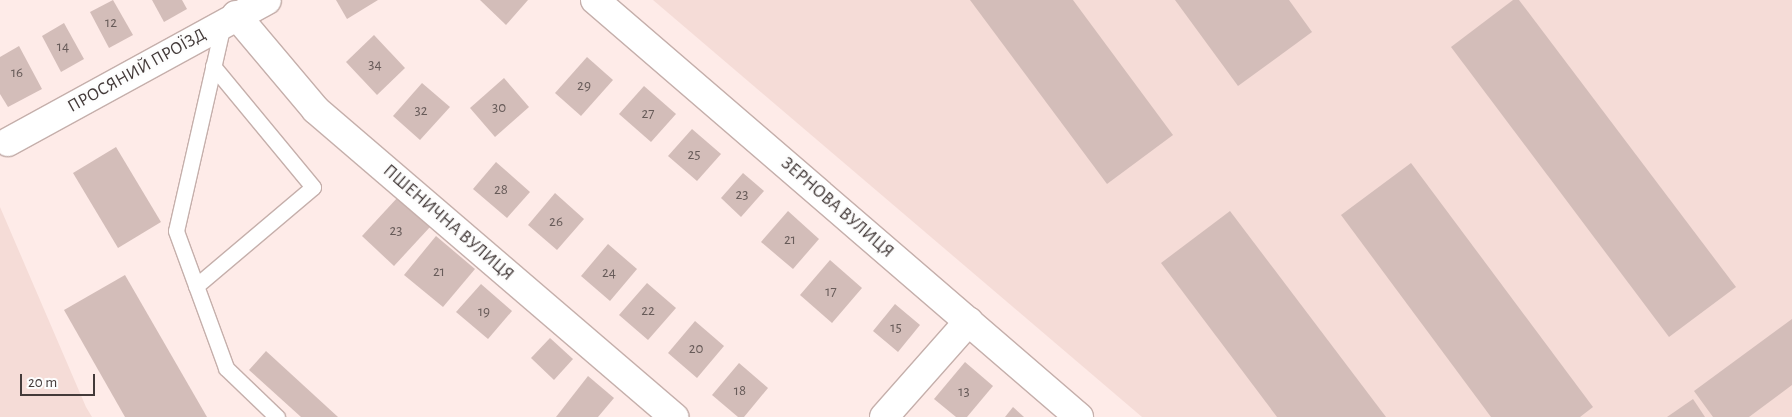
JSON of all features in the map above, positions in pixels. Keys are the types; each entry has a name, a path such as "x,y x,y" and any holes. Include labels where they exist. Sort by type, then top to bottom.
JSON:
{"street":[{"name":"ПРОСЯНИЙ ПРОЇЗД","path":"8,142 267,0"},
{"name":"ЗЕРНОВА ВУЛИЦЯ","path":"595,0 1079,417"},
{"name":"ПШЕНИЧНА ВУЛИЦЯ","path":"230,20 316,110 674,417"},
{"path":"884,417 969,321"}],"lane":[{"path":"230,20 213,66 176,231 226,368 277,417"},
{"path":"196,286 313,187 213,66"}],"shaded area":[{"path":"653,0 1792,0 1792,417 1142,417"},
{"path":"0,207 86,407 92,417 0,417"}],"building":[{"path":"113,0 133,35 109,48 90,12"},
{"path":"152,0 182,0 187,9 164,22"},
{"path":"336,0 378,0 347,19"},
{"path":"480,0 528,0 506,25"},
{"path":"970,0 1073,0 1173,135 1107,184"},
{"path":"1175,0 1289,0 1312,32 1238,86"},
{"path":"1513,0 1519,0 1736,287 1669,337 1451,47"},
{"path":"64,23 84,59 61,72 42,36"},
{"path":"374,35 405,68 377,95 346,62"},
{"path":"19,46 42,89 8,107 0,94 0,57"},
{"path":"587,57 613,80 581,116 555,93"},
{"path":"504,78 529,107 495,137 470,108"},
{"path":"422,83 450,107 420,140 393,116"},
{"path":"644,86 676,114 651,142 619,114"},
{"path":"692,129 721,154 697,181 668,156"},
{"path":"116,147 161,222 118,248 73,173"},
{"path":"496,162 530,192 507,218 473,189"},
{"path":"1411,163 1593,407 1580,417 1491,417 1341,215"},
{"path":"743,173 764,191 741,217 721,198"},
{"path":"555,193 584,219 557,250 528,225"},
{"path":"398,197 430,227 394,266 362,236"},
{"path":"788,211 819,239 793,269 761,242"},
{"path":"1230,211 1386,417 1277,417 1161,263"},
{"path":"436,236 475,269 443,307 404,275"},
{"path":"608,244 637,269 610,301 581,276"},
{"path":"830,260 862,288 832,323 800,295"},
{"path":"125,275 207,417 125,417 64,310"},
{"path":"647,283 676,308 648,340 619,315"},
{"path":"481,284 512,311 488,339 456,312"},
{"path":"895,304 920,325 898,352 873,331"},
{"path":"1792,319 1792,385 1749,417 1713,417 1694,391"},
{"path":"695,321 724,346 697,378 668,353"},
{"path":"550,338 573,359 554,380 531,358"},
{"path":"266,351 338,417 301,417 249,370"},
{"path":"965,362 993,386 967,417 956,417 934,399"},
{"path":"739,363 768,388 744,417 738,417 712,395"},
{"path":"588,376 614,398 598,417 556,417"},
{"path":"1693,399 1705,417 1667,417"},
{"path":"1013,407 1024,417 1005,417"}]}
